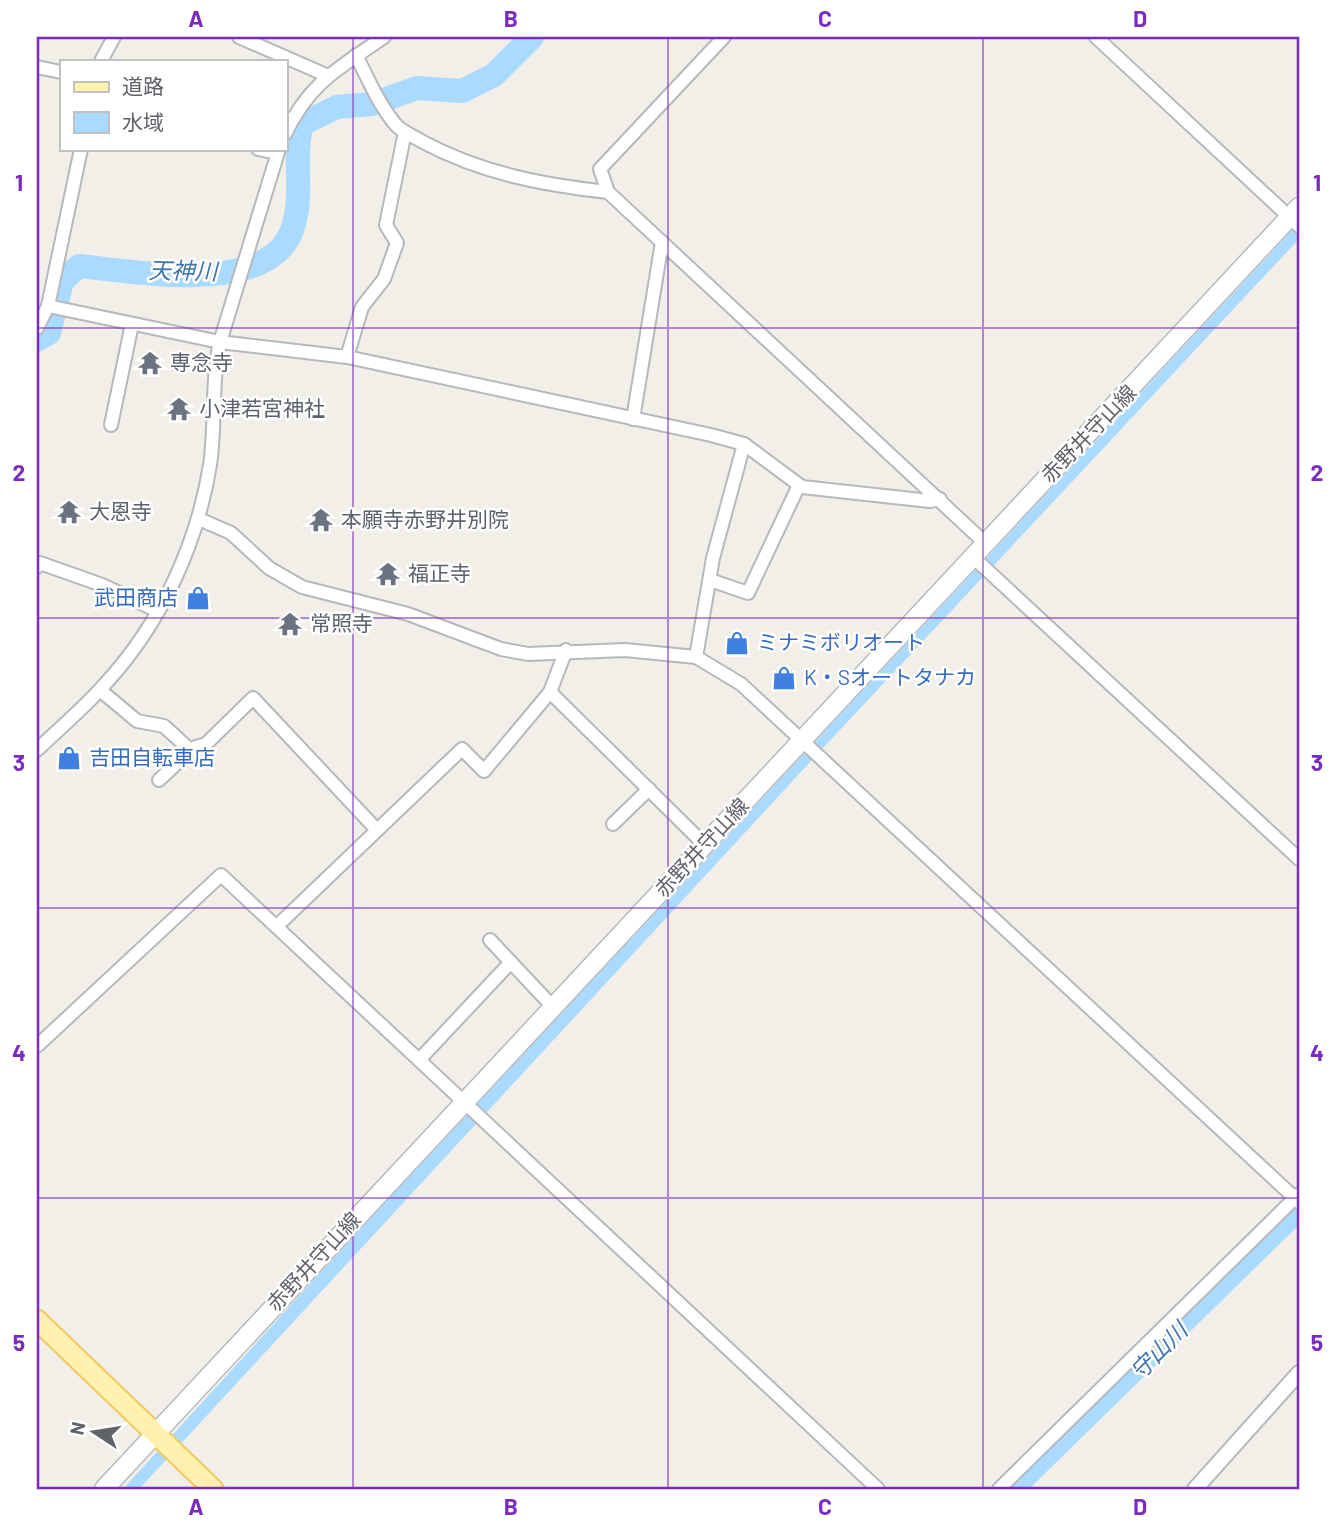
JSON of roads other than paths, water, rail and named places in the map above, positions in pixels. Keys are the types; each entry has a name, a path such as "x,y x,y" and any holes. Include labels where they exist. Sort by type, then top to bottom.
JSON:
{"main road":[{"name":"赤野井守山線","path":"104,1489 979,550 1296,217"},
{"path":"37,1320 213,1489"}],"street":[{"path":"102,60 114,37"},
{"path":"239,37 282,59"},
{"path":"287,130 296,110 326,75 384,37"},
{"path":"724,37 600,169 608,191 940,499 979,550 1299,859"},
{"path":"1096,37 1296,217"},
{"path":"356,55 382,105 398,128 405,132 458,159 493,171 556,186 608,191"},
{"path":"287,61 326,75"},
{"path":"37,67 60,72"},
{"path":"347,358 362,307 384,279 397,243 386,225 405,132"},
{"path":"37,328 48,306 81,150"},
{"path":"37,750 100,690 140,641 193,541 210,462 214,368 278,151"},
{"path":"633,419 662,242"},
{"path":"48,306 220,342 347,358 744,444 799,485 855,495 930,501 940,499"},
{"path":"111,425 132,324"},
{"path":"696,657 713,558 744,444"},
{"path":"710,580 748,593 799,485"},
{"path":"199,519 231,533 270,568 302,587 408,614 501,649 528,654 566,650 625,650 696,657 741,684 1298,1198 999,1489"},
{"path":"37,567 40,563 102,585 158,611"},
{"path":"277,926 461,749 484,771 550,692 566,650"},
{"path":"100,690 137,722 164,726 190,750"},
{"path":"550,692 705,845"},
{"path":"159,780 190,750 206,744 253,698 377,830"},
{"path":"613,824 649,789"},
{"path":"37,1046 221,875 878,1489"},
{"path":"491,940 553,1007"},
{"path":"419,1060 511,962"},
{"path":"1195,1489 1299,1373"}],"water":[{"path":"1299,223 1299,239 823,748 139,1489 123,1489 355,1235"},
{"name":"守山川","path":"1299,1203 1299,1225 1029,1489 1008,1489"}],"waterway":[{"name":"天神川","path":"37,340 49,333 62,281 79,266 197,275 228,272 256,265 278,251 292,230 298,203 298,151 302,124 337,107 372,104 417,88 462,91 494,75 532,37"}],"place":[{"name":"専念寺","path":"150,363"},
{"name":"小津若宮神社","path":"179,409"},
{"name":"大恩寺","path":"69,512"},
{"name":"本願寺赤野井別院","path":"321,520"},
{"name":"福正寺","path":"388,574"},
{"name":"武田商店","path":"198,598"},
{"name":"常照寺","path":"290,624"},
{"name":"ミナミボリオート","path":"737,643"},
{"name":"K・Sオートタナカ","path":"784,678"},
{"name":"吉田自転車店","path":"69,758"}]}
